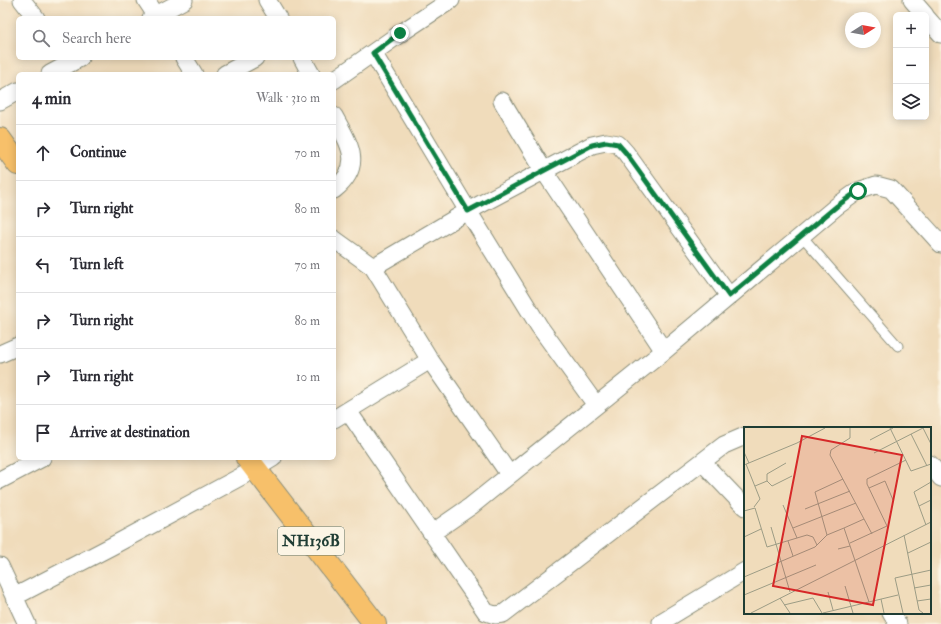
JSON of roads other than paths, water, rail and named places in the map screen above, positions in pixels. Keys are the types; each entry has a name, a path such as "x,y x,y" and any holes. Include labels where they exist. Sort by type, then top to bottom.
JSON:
{"highway":[{"path":"0,139 16,161"},
{"name":"NH136B","path":"258,462 375,624"}],"street":[{"path":"22,0 34,16"},
{"path":"146,0 154,16"},
{"path":"157,16 184,0"},
{"path":"267,0 277,16"},
{"path":"336,79 451,0"},
{"path":"912,0 922,12"},
{"path":"929,20 941,34"},
{"path":"373,53 468,211 540,326 596,405"},
{"path":"185,60 193,72"},
{"path":"229,72 251,60"},
{"path":"303,60 310,72"},
{"path":"54,72 74,63"},
{"path":"0,101 16,92"},
{"path":"502,100 544,171 664,351"},
{"path":"336,120 349,144 352,160 350,171 344,183 336,189"},
{"path":"373,267 468,211 592,145 606,142 618,144 626,153 729,296"},
{"path":"432,533 471,506 664,351 837,206 858,191 876,185 891,188 941,244"},
{"path":"336,240 373,267 430,360 509,474"},
{"path":"0,354 16,347"},
{"path":"430,360 341,415 432,533 486,612 495,615 503,614 724,445 744,436"},
{"path":"0,480 38,460"},
{"path":"14,596 112,546 258,462"},
{"path":"702,462 744,506"},
{"path":"931,465 941,478"},
{"path":"0,566 27,624"},
{"path":"661,622 744,572"},
{"path":"891,614 898,624"}],"lane":[{"path":"802,235 898,346"}]}
